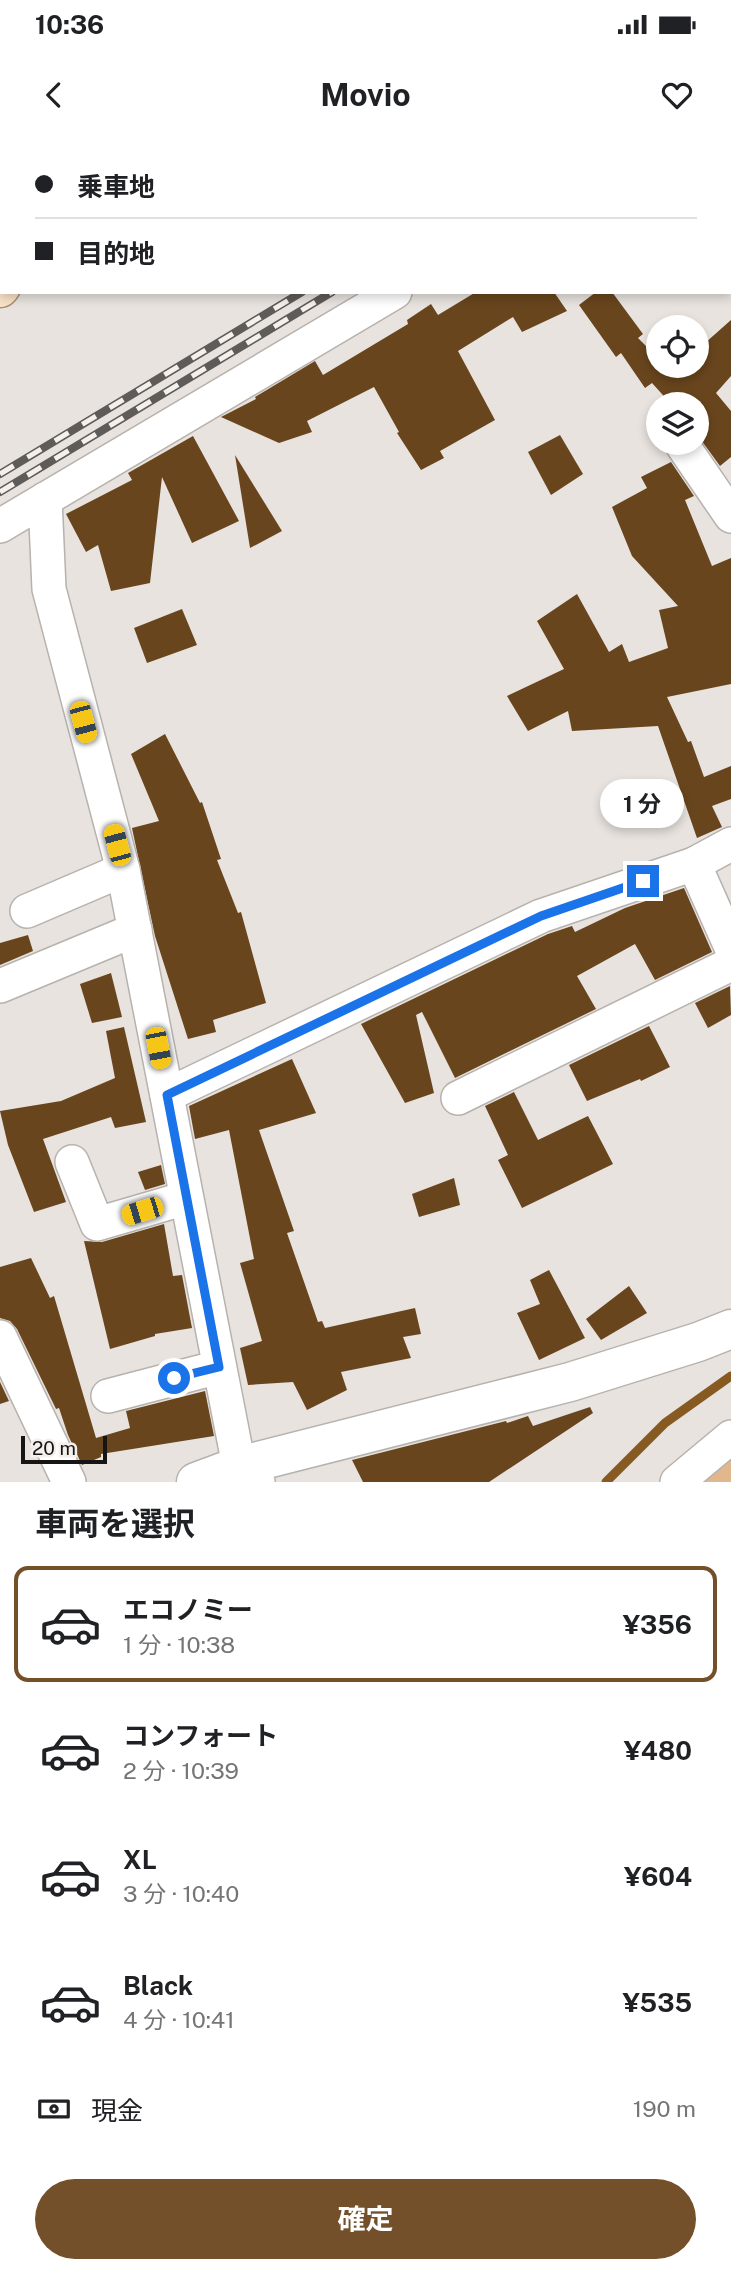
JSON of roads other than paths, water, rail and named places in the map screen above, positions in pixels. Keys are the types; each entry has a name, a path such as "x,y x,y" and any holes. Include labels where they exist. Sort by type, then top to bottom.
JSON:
{"street":[{"path":"0,526 392,294"},
{"path":"689,455 731,516"},
{"path":"44,499 48,589 123,870 219,1367 249,1474"},
{"path":"167,1095 541,916 694,864 731,844"},
{"path":"694,864 731,947"},
{"path":"27,911 123,870"},
{"path":"0,986 135,930"},
{"path":"458,1098 731,964"},
{"path":"72,1162 97,1224 186,1198"},
{"path":"196,1482 249,1474 570,1382 731,1329"},
{"path":"0,1337 69,1482"},
{"path":"108,1396 219,1367"},
{"path":"677,1482 731,1437"}],"waterway":[{"path":"606,1482 665,1423 731,1376"}],"railway":[{"path":"0,474 299,294"},
{"path":"0,492 329,294"}]}
